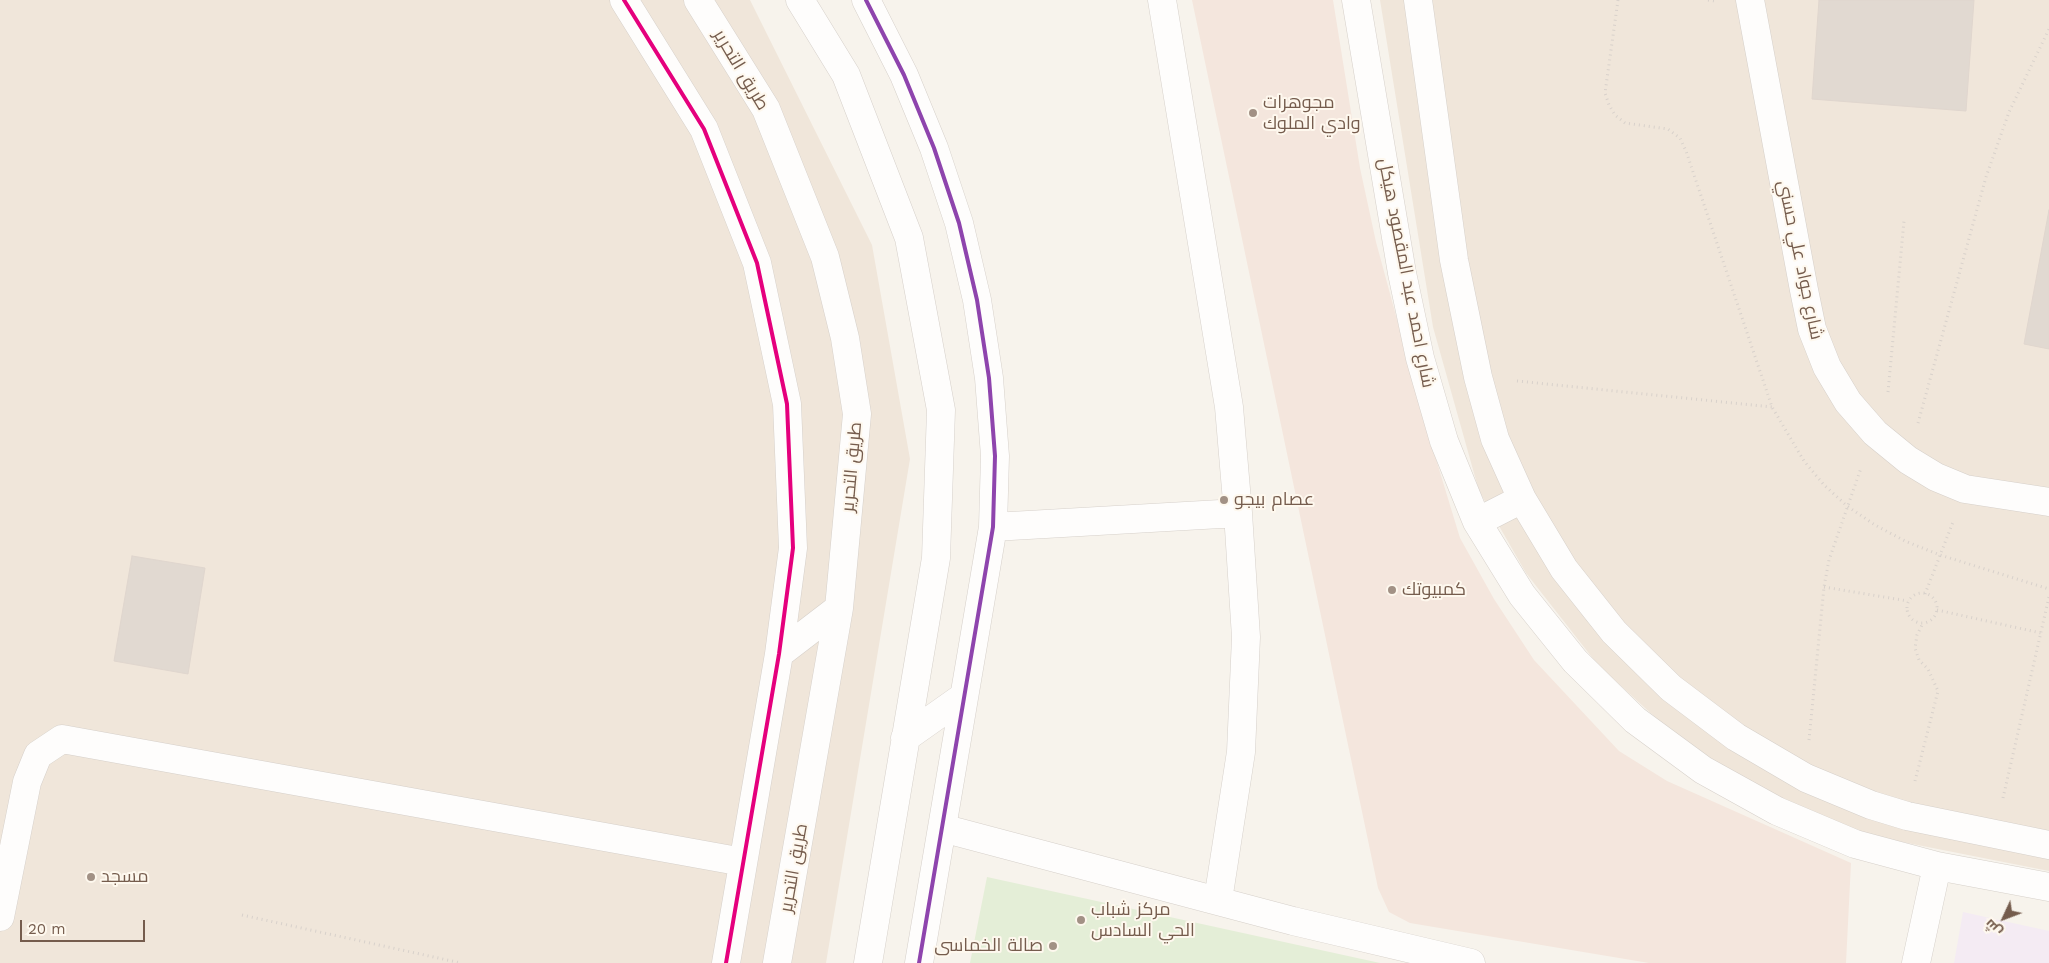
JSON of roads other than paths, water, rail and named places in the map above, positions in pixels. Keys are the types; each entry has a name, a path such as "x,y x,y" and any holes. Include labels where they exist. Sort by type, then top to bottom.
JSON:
{"street":[{"path":"624,0 704,129 757,263 787,404 793,548 779,654 726,963"},
{"name":"طريق التحرير","path":"698,0 766,108 825,257 845,338 857,414 840,608 777,963"},
{"path":"800,0 846,75 909,238 940,410 936,558 868,963"},
{"path":"866,0 908,84 934,148 959,223 977,300 989,378 995,456 993,527 919,963"},
{"path":"1162,0 1229,407 1246,637 1241,752 1218,900"},
{"name":"شارع احمد عبد المقصود هيكل","path":"1356,0 1402,273 1420,358 1444,441 1477,522 1522,595 1575,661 1635,720 1703,770 1777,811 1855,844 1937,866 2049,887"},
{"path":"1418,0 1454,260 1478,377 1495,439 1522,499 1564,569 1627,644 1672,688 1736,737 1806,778 1871,805 1907,816 2049,845"},
{"name":"شارع جواد علي حسني","path":"1750,0 1812,329 1827,367 1835,381 1848,402 1879,437 1908,460 1936,477 1965,489 2049,502"},
{"path":"1477,522 1522,499"},
{"path":"993,527 1238,513"},
{"path":"779,654 840,608"},
{"path":"905,738 963,697"},
{"path":"0,917 27,782 38,755 62,739 743,862"},
{"path":"942,828 1368,940 1472,963"},
{"path":"1916,963 1937,866"}],"place":[{"name":"مجوهرات وادي الملوك","path":"1253,113"},
{"name":"عصام بيجو","path":"1224,500"},
{"name":"كمبيوتك","path":"1392,590"},
{"name":"مسجد","path":"91,877"},
{"name":"مركز شباب الحي السادس","path":"1081,920"},
{"name":"صالة الخماسى","path":"1053,946"}]}
